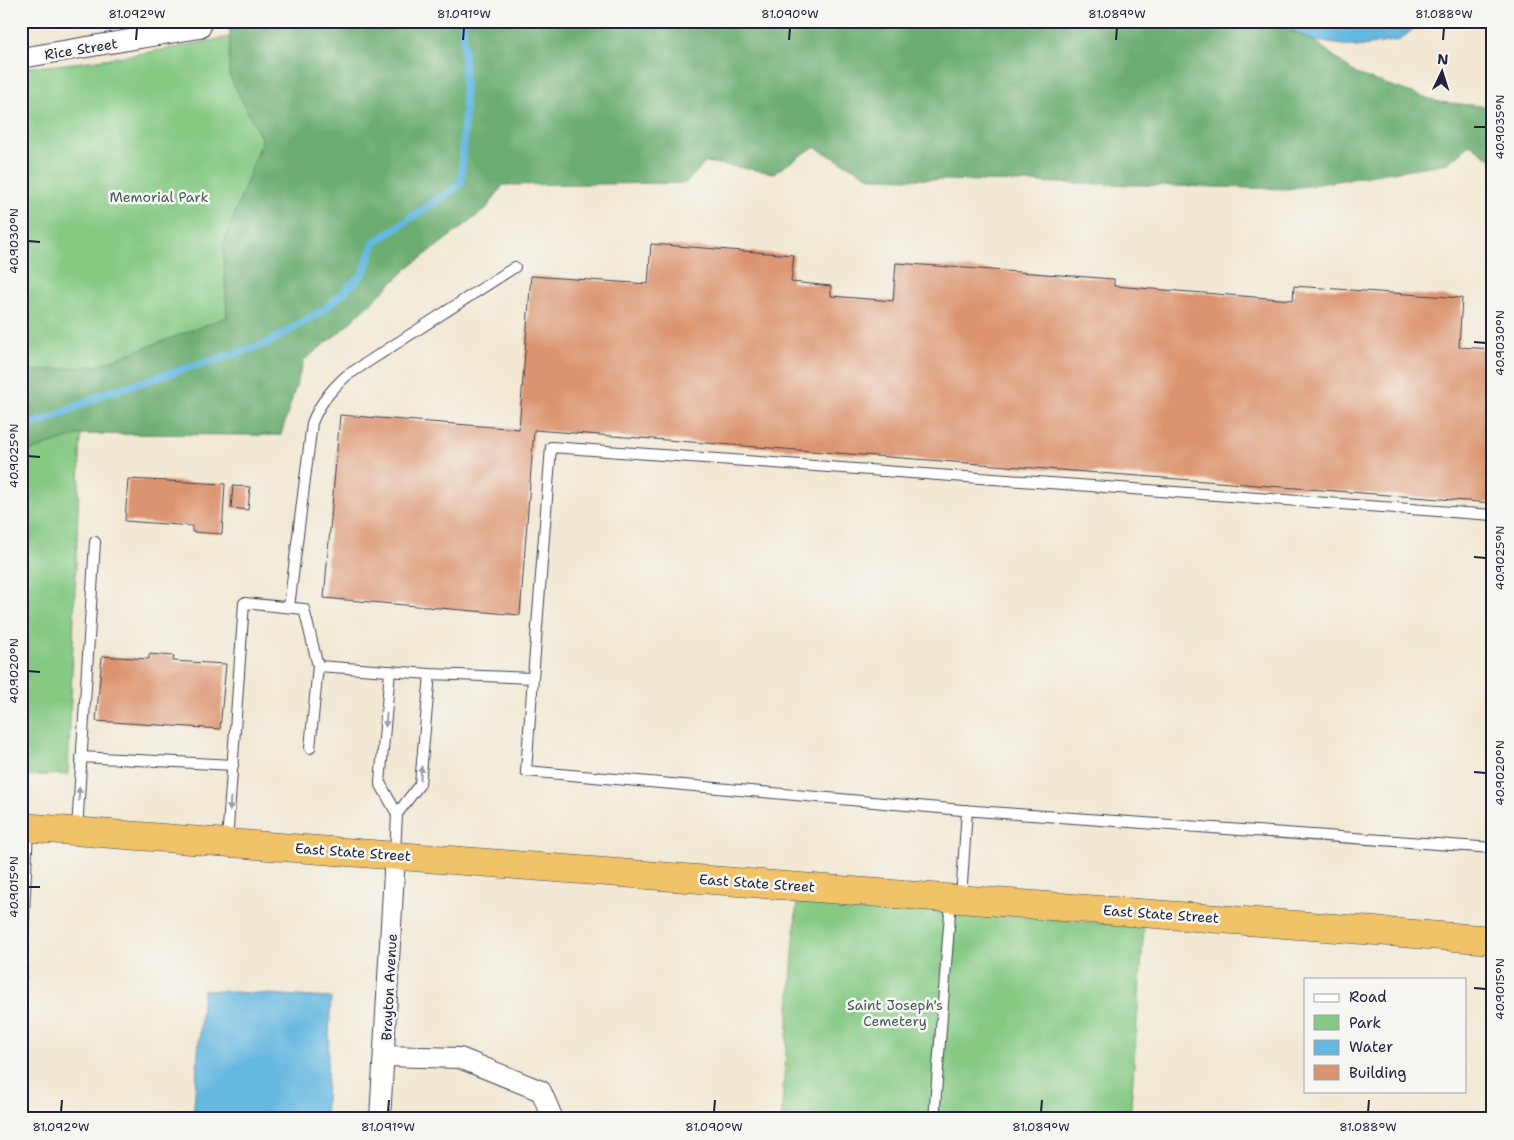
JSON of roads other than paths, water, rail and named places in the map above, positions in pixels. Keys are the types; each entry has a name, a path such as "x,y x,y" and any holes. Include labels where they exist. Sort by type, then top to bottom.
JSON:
{"highway":[{"name":"East State Street","path":"25,827 1493,940"}],"street":[{"name":"Rice Street","path":"21,58 200,28"},
{"name":"Brayton Avenue","path":"380,1119 395,855"},
{"path":"385,1056 460,1058 540,1091 553,1119"}],"lane":[{"path":"290,607 312,423 319,406 329,392 346,376 516,268"},
{"path":"1493,514 551,447 526,771 967,810 1493,848"},
{"path":"77,831 95,542"},
{"path":"227,843 244,603 304,609 318,666 310,748"},
{"path":"318,666 430,674 533,678"},
{"path":"390,671 380,783 397,814 395,855"},
{"path":"397,814 420,784 430,674"},
{"path":"81,757 233,765"},
{"path":"934,1119 956,898 967,810"},
{"path":"21,975 25,827"}],"water":[{"path":"1270,21 1430,21 1413,29 1400,40 1357,47 1315,41"},
{"path":"203,990 331,998 325,1119 193,1119"}],"waterway":[{"path":"21,420 29,425 54,417 106,393 266,344 325,309 363,274 374,243 461,184 465,111 463,21"}],"park label":[{"name":"Memorial Park","path":"159,197"},
{"name":"Saint Joseph's Cemetery","path":"895,1014"}]}
